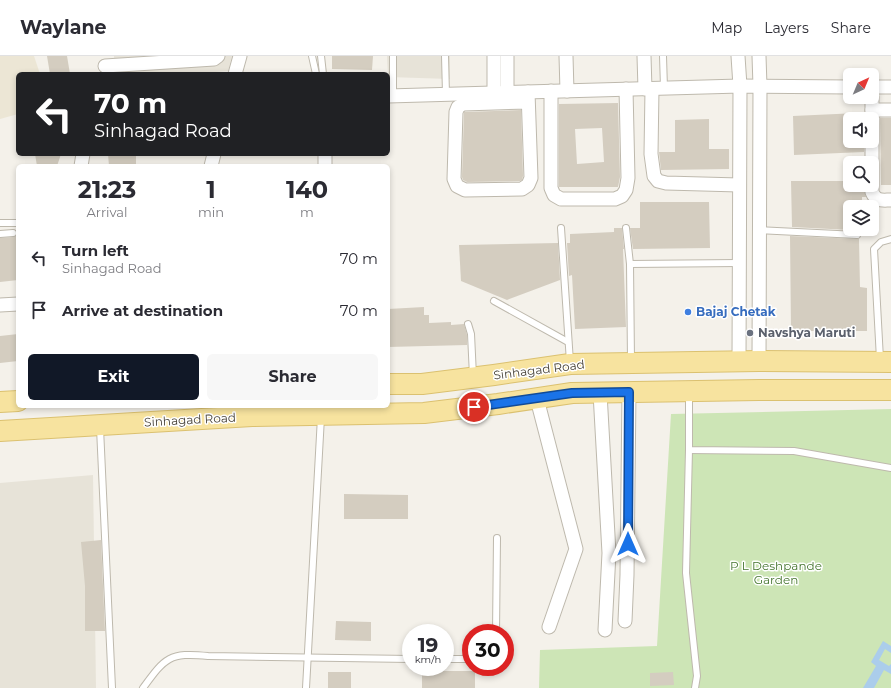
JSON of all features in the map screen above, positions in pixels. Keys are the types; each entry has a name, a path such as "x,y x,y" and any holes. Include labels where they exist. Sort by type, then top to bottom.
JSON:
{"main road":[{"name":"Sinhagad Road","path":"390,384 422,384 570,364 759,360 886,362"},
{"path":"759,360 759,390"},
{"path":"739,361 739,390"},
{"name":"Sinhagad Road","path":"0,432 252,416 424,413 572,393 739,390 891,390"},
{"path":"0,402 16,401"}],"street":[{"path":"104,65 120,60 214,59 218,56"},
{"path":"236,72 240,56"},
{"path":"494,56 494,92"},
{"path":"507,56 507,92"},
{"path":"566,56 566,91"},
{"path":"644,56 653,89 651,154 654,176 658,182 739,185"},
{"path":"738,56 740,86 739,361"},
{"path":"759,56 759,360"},
{"path":"528,97 531,178 528,185 522,189 465,190 457,186 454,179 456,112 458,107 463,104 528,97 550,91 740,86 843,87"},
{"path":"879,87 891,87"},
{"path":"550,91 551,188 554,195 561,199 615,199 622,196 626,190 628,178 626,89"},
{"path":"390,96 507,92 528,97"},
{"path":"872,104 872,192 874,197 879,200 891,200"},
{"path":"872,110 891,110"},
{"path":"0,305 16,304"},
{"path":"625,621 629,392"},
{"path":"600,393 609,553 605,630"},
{"path":"537,398 576,549 549,627"}],"lane":[{"path":"312,56 316,72"},
{"path":"321,56 323,72"},
{"path":"390,96 393,56"},
{"path":"445,56 446,94"},
{"path":"653,89 663,56"},
{"path":"0,223 16,222"},
{"path":"561,228 570,364"},
{"path":"626,228 630,264 632,363"},
{"path":"759,230 843,234"},
{"path":"0,234 13,233"},
{"path":"886,362 874,249 881,242 891,239"},
{"path":"630,264 739,263"},
{"path":"494,301 568,342"},
{"path":"468,324 471,334 474,378"},
{"path":"689,391 686,573 697,676 695,688"},
{"path":"306,688 321,415"},
{"path":"100,426 112,688"},
{"path":"689,450 794,451 891,468"},
{"path":"496,624 497,538"},
{"path":"143,688 157,668 166,661 178,655 402,658"}],"shaded area":[{"path":"0,56 34,56 39,72 16,72 16,115 0,119"},
{"path":"114,56 232,56 228,71 114,72"},
{"path":"387,56 450,56 450,79 390,77 390,72 388,72"},
{"path":"93,475 96,688 0,688 0,483"}],"green space":[{"name":"P L Deshpande Garden","path":"891,409 891,688 539,688 540,650 657,646 671,414"}],"water":[{"path":"883,641 891,646 891,653 885,649 879,660 889,666 891,664 891,674 884,670 874,688 863,688 876,666 871,662"}],"building":[{"path":"47,56 67,56 70,72 50,72"},
{"path":"332,56 373,56 372,70 332,69"},
{"path":"618,103 620,177 618,187 559,187 559,104","holes":["602,128 604,162 577,164 575,129"]},
{"path":"521,110 522,180 467,182 463,180 464,112"},
{"path":"843,114 843,148 864,148 864,152 794,155 793,116"},
{"path":"880,118 891,118 891,185 881,185"},
{"path":"709,119 709,149 729,149 729,169 661,170 659,152 675,152 675,120"},
{"path":"35,156 60,156 58,164 37,164"},
{"path":"108,156 136,156 136,164 109,164"},
{"path":"791,181 843,181 843,192 865,192 866,197 862,197 862,200 843,200 843,230 792,227"},
{"path":"640,202 709,202 710,248 633,249 630,228 640,228"},
{"path":"614,228 622,228 626,327 575,329 572,275 569,276 567,243 570,243 570,234 614,232"},
{"path":"16,236 16,280 0,282 0,238"},
{"path":"790,236 859,239 860,287 867,288 867,331 791,331"},
{"path":"558,243 560,280 507,300 461,281 459,245"},
{"path":"424,307 424,315 429,315 429,323 451,322 451,325 464,324 467,335 467,345 390,347 390,309"},
{"path":"16,334 16,361 0,363 0,336"},
{"path":"344,494 408,495 408,519 344,519"},
{"path":"101,540 105,631 85,631 85,586 81,542"},
{"path":"336,621 371,622 371,641 335,640"},
{"path":"454,671 462,671 462,676 475,676 475,688 422,688 422,676 454,676"},
{"path":"328,672 351,672 351,688 328,688"},
{"path":"673,672 674,685 650,686 650,673"}],"place":[{"name":"Bajaj Chetak","path":"688,312"},
{"name":"Navshya Maruti","path":"750,333"}],"route":[{"path":"474,407 572,393 629,392 628,544"}]}
